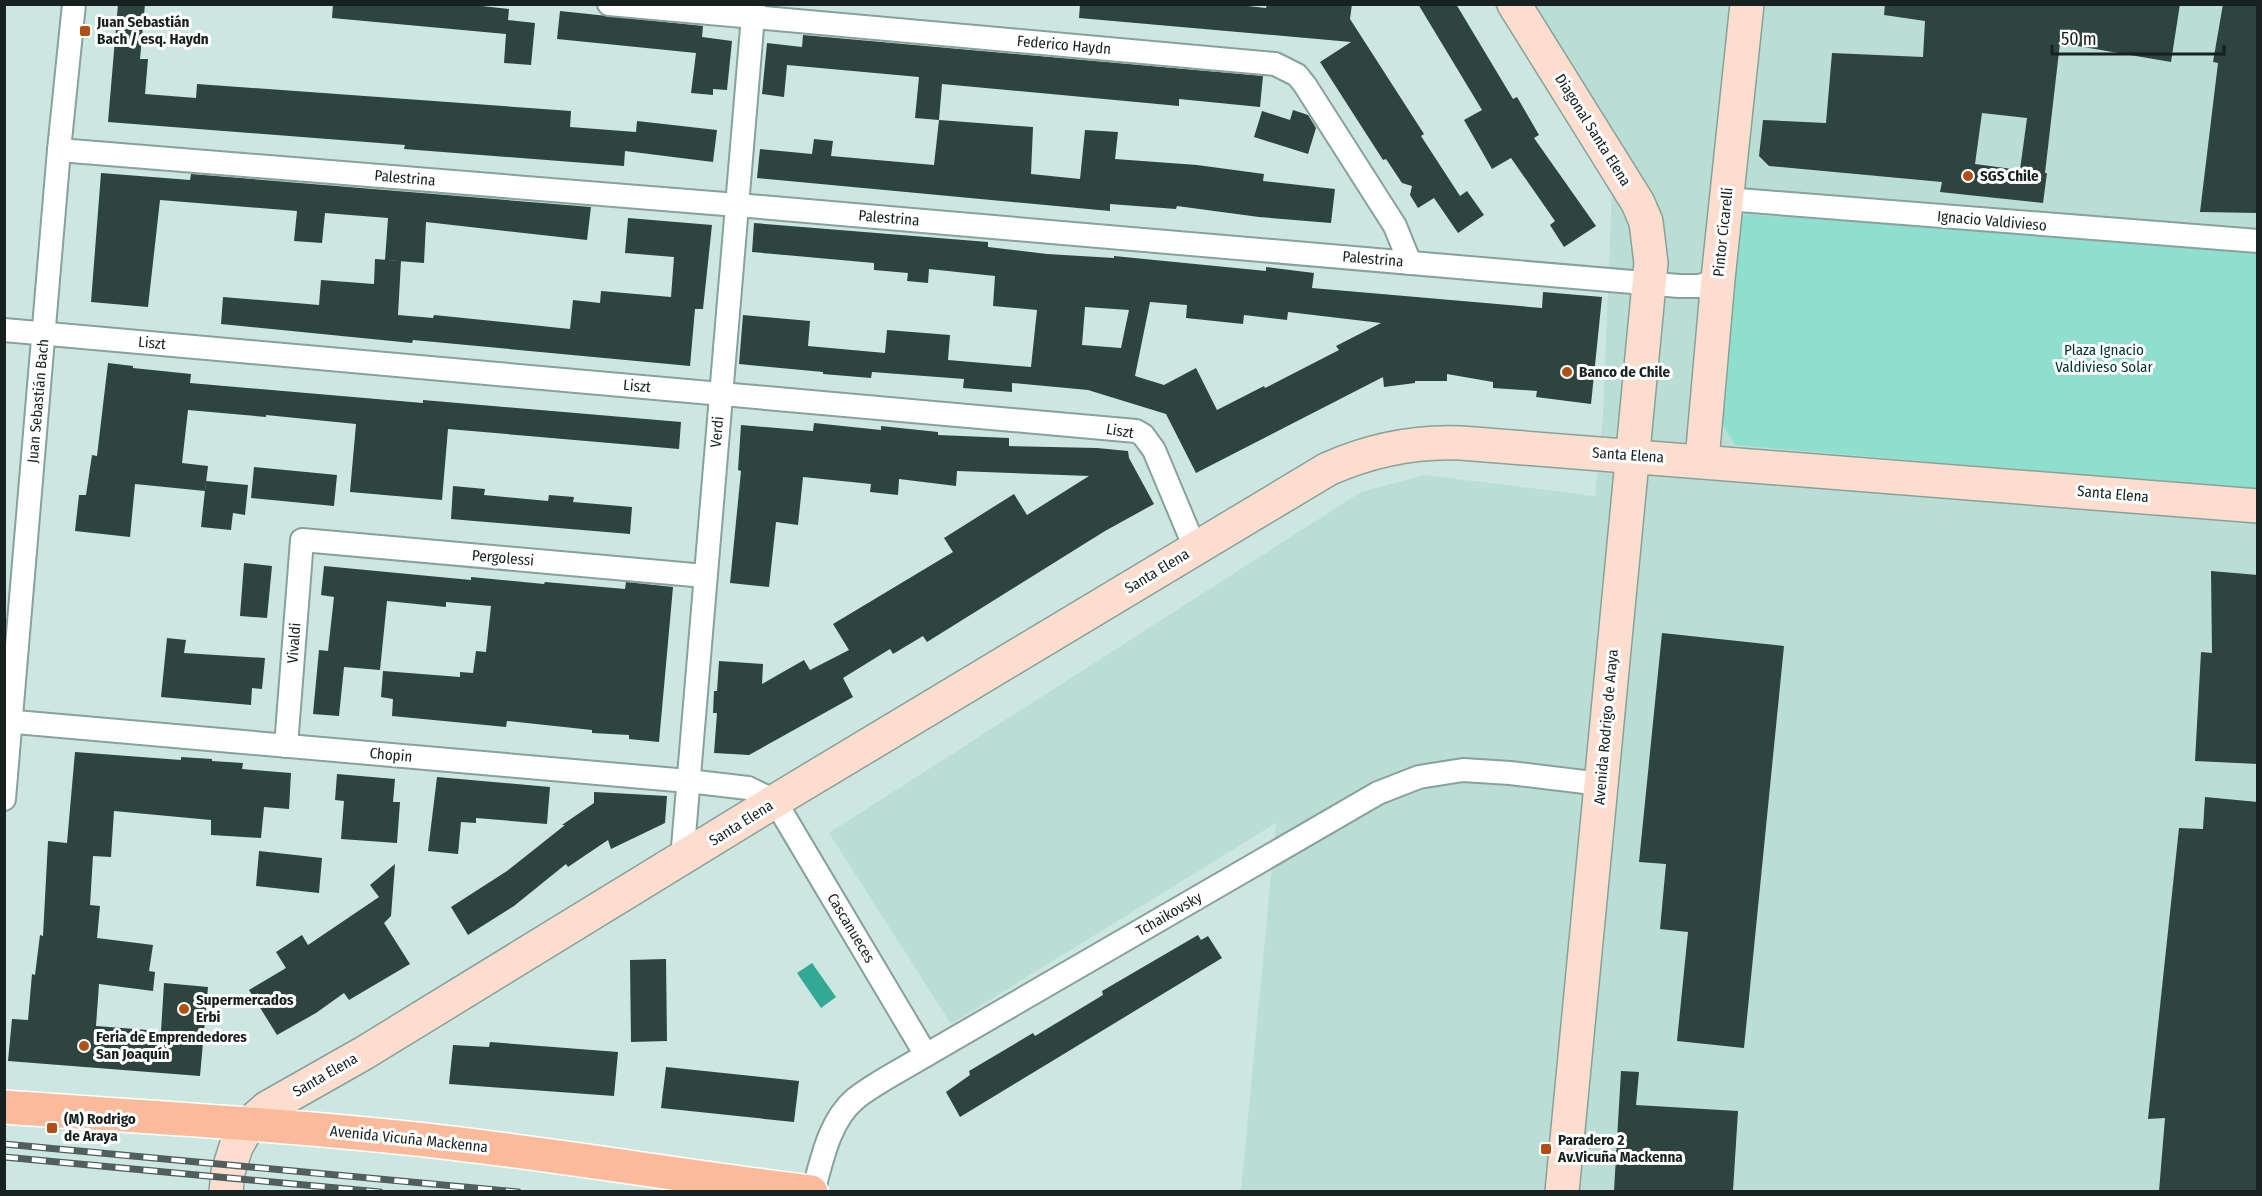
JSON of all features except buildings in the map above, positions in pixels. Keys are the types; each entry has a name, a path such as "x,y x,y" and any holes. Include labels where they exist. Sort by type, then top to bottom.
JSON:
{"main road":[{"name":"Avenida Vicuña Mackenna","path":"4,1107 249,1124 501,1148 812,1191"}],"street":[{"name":"Juan Sebastián Bach","path":"4,799 13,603 43,333 58,150 74,4"},
{"name":"Federico Haydn","path":"609,4 753,11 1262,62 1280,66 1297,75 1305,85 1395,226 1410,262"},
{"name":"Diagonal Santa Elena","path":"1514,4 1638,203 1647,229 1650,273"},
{"name":"Pintor Cicarelli","path":"1702,460 1718,279 1747,4"},
{"name":"Verdi","path":"682,859 753,11"},
{"name":"Palestrina","path":"58,150 1410,262 1650,273 1700,286 1718,279"},
{"name":"Ignacio Valdivieso","path":"1726,199 2258,241"},
{"name":"Avenida Rodrigo de Araya","path":"1562,1191 1650,273"},
{"name":"Liszt","path":"4,330 1136,431 1143,435 1154,450 1195,548"},
{"name":"Santa Elena","path":"226,1191 233,1153 249,1124 267,1108 364,1053 775,801 1195,548 1328,469 1351,459 1400,446 1441,442 1461,443 1702,460 2258,506"},
{"name":"Pergolessi","path":"302,540 705,576"},
{"name":"Vivaldi","path":"286,746 302,540"},
{"name":"Chopin","path":"8,721 688,781 748,788 775,801"},
{"name":"Tchaikovsky","path":"812,1191 836,1122 854,1100 926,1055 1378,793 1419,777 1463,770 1600,784"},
{"name":"Cascanueces","path":"775,801 926,1055"}],"shaded area":[{"path":"1493,5 2257,5 2257,1191 1241,1191 1276,823 951,1024 829,833 1361,492 1425,475 1595,496 1603,415 1612,190"},
{"path":"812,963 836,997 821,1008 797,973"}],"green space":[{"name":"Plaza Ignacio Valdivieso Solar","path":"1739,214 2257,252 2257,490 1735,445 1719,419"}],"railway":[{"path":"4,1144 518,1192"},
{"path":"4,1157 380,1192"}],"place":[{"name":"Juan Sebastián Bach / esq. Haydn","path":"85,31"},
{"name":"SGS Chile","path":"1968,176"},
{"name":"Banco de Chile","path":"1567,372"},
{"name":"Supermercados Erbi","path":"184,1009"},
{"name":"Feria de Emprendedores San Joaquín","path":"84,1046"},
{"name":"(M) Rodrigo de Araya","path":"52,1128"},
{"name":"Paradero 2 Av.Vicuña Mackenna","path":"1546,1149"}]}
